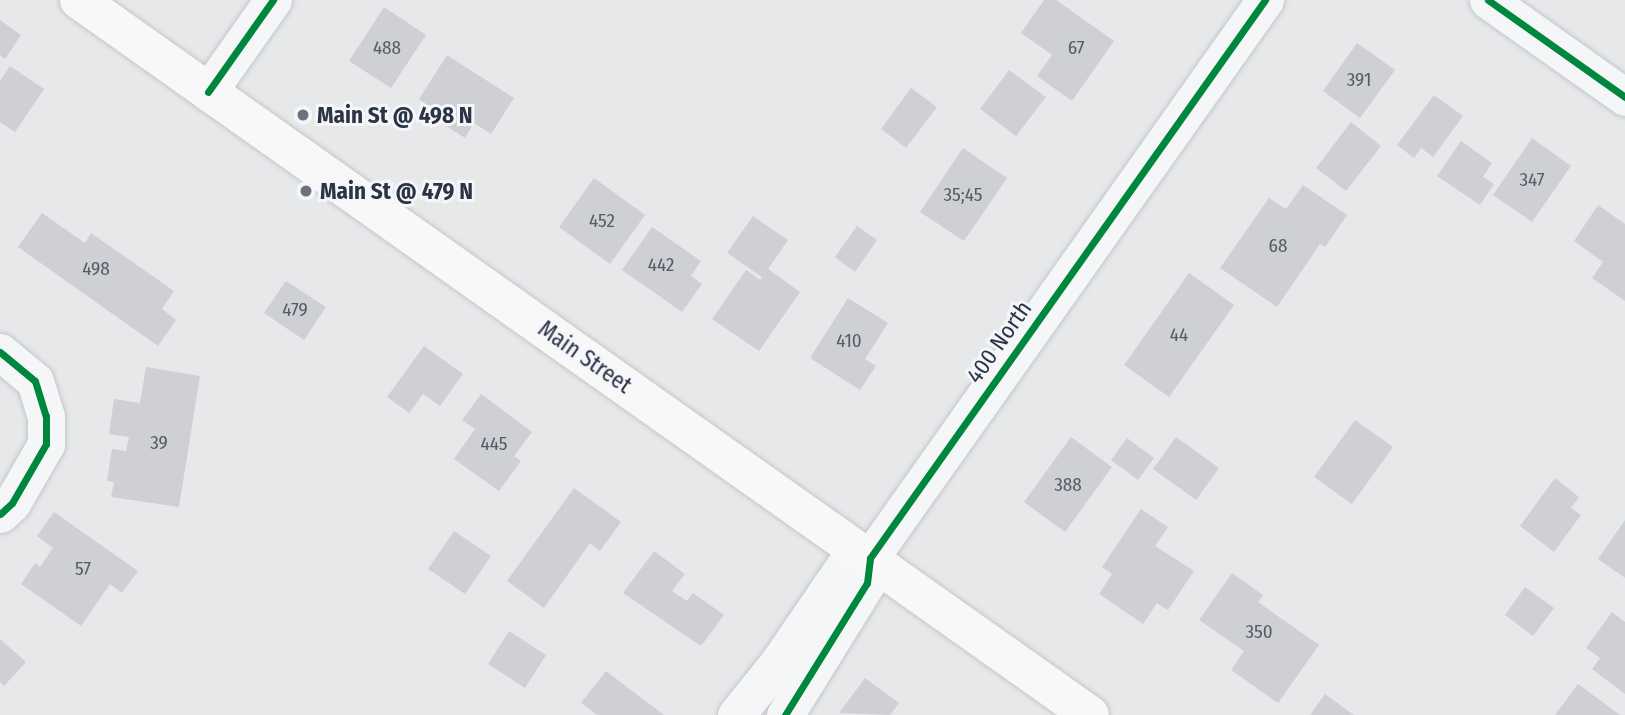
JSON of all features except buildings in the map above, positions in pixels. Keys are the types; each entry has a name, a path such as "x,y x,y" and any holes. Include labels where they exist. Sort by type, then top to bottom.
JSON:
{"main road":[{"name":"Main Street","path":"79,0 1090,715"}],"street":[{"path":"208,92 273,0"},
{"name":"400 North","path":"785,715 799,660 845,565 870,558 1265,0"},
{"path":"1488,0 1625,97"},
{"path":"0,352 35,381 46,416 46,444 12,503 0,514"},
{"name":"400 North","path":"736,715 799,660"}],"cycle path":[{"path":"208,92 273,0"},
{"path":"785,715 867,583 870,558 1265,0"},
{"path":"1488,0 1625,97"},
{"path":"0,352 35,381 46,416 46,444 12,503 0,514"}],"place":[{"name":"Main St @ 498 N","path":"303,115"},
{"name":"Main St @ 479 N","path":"306,191"}]}
